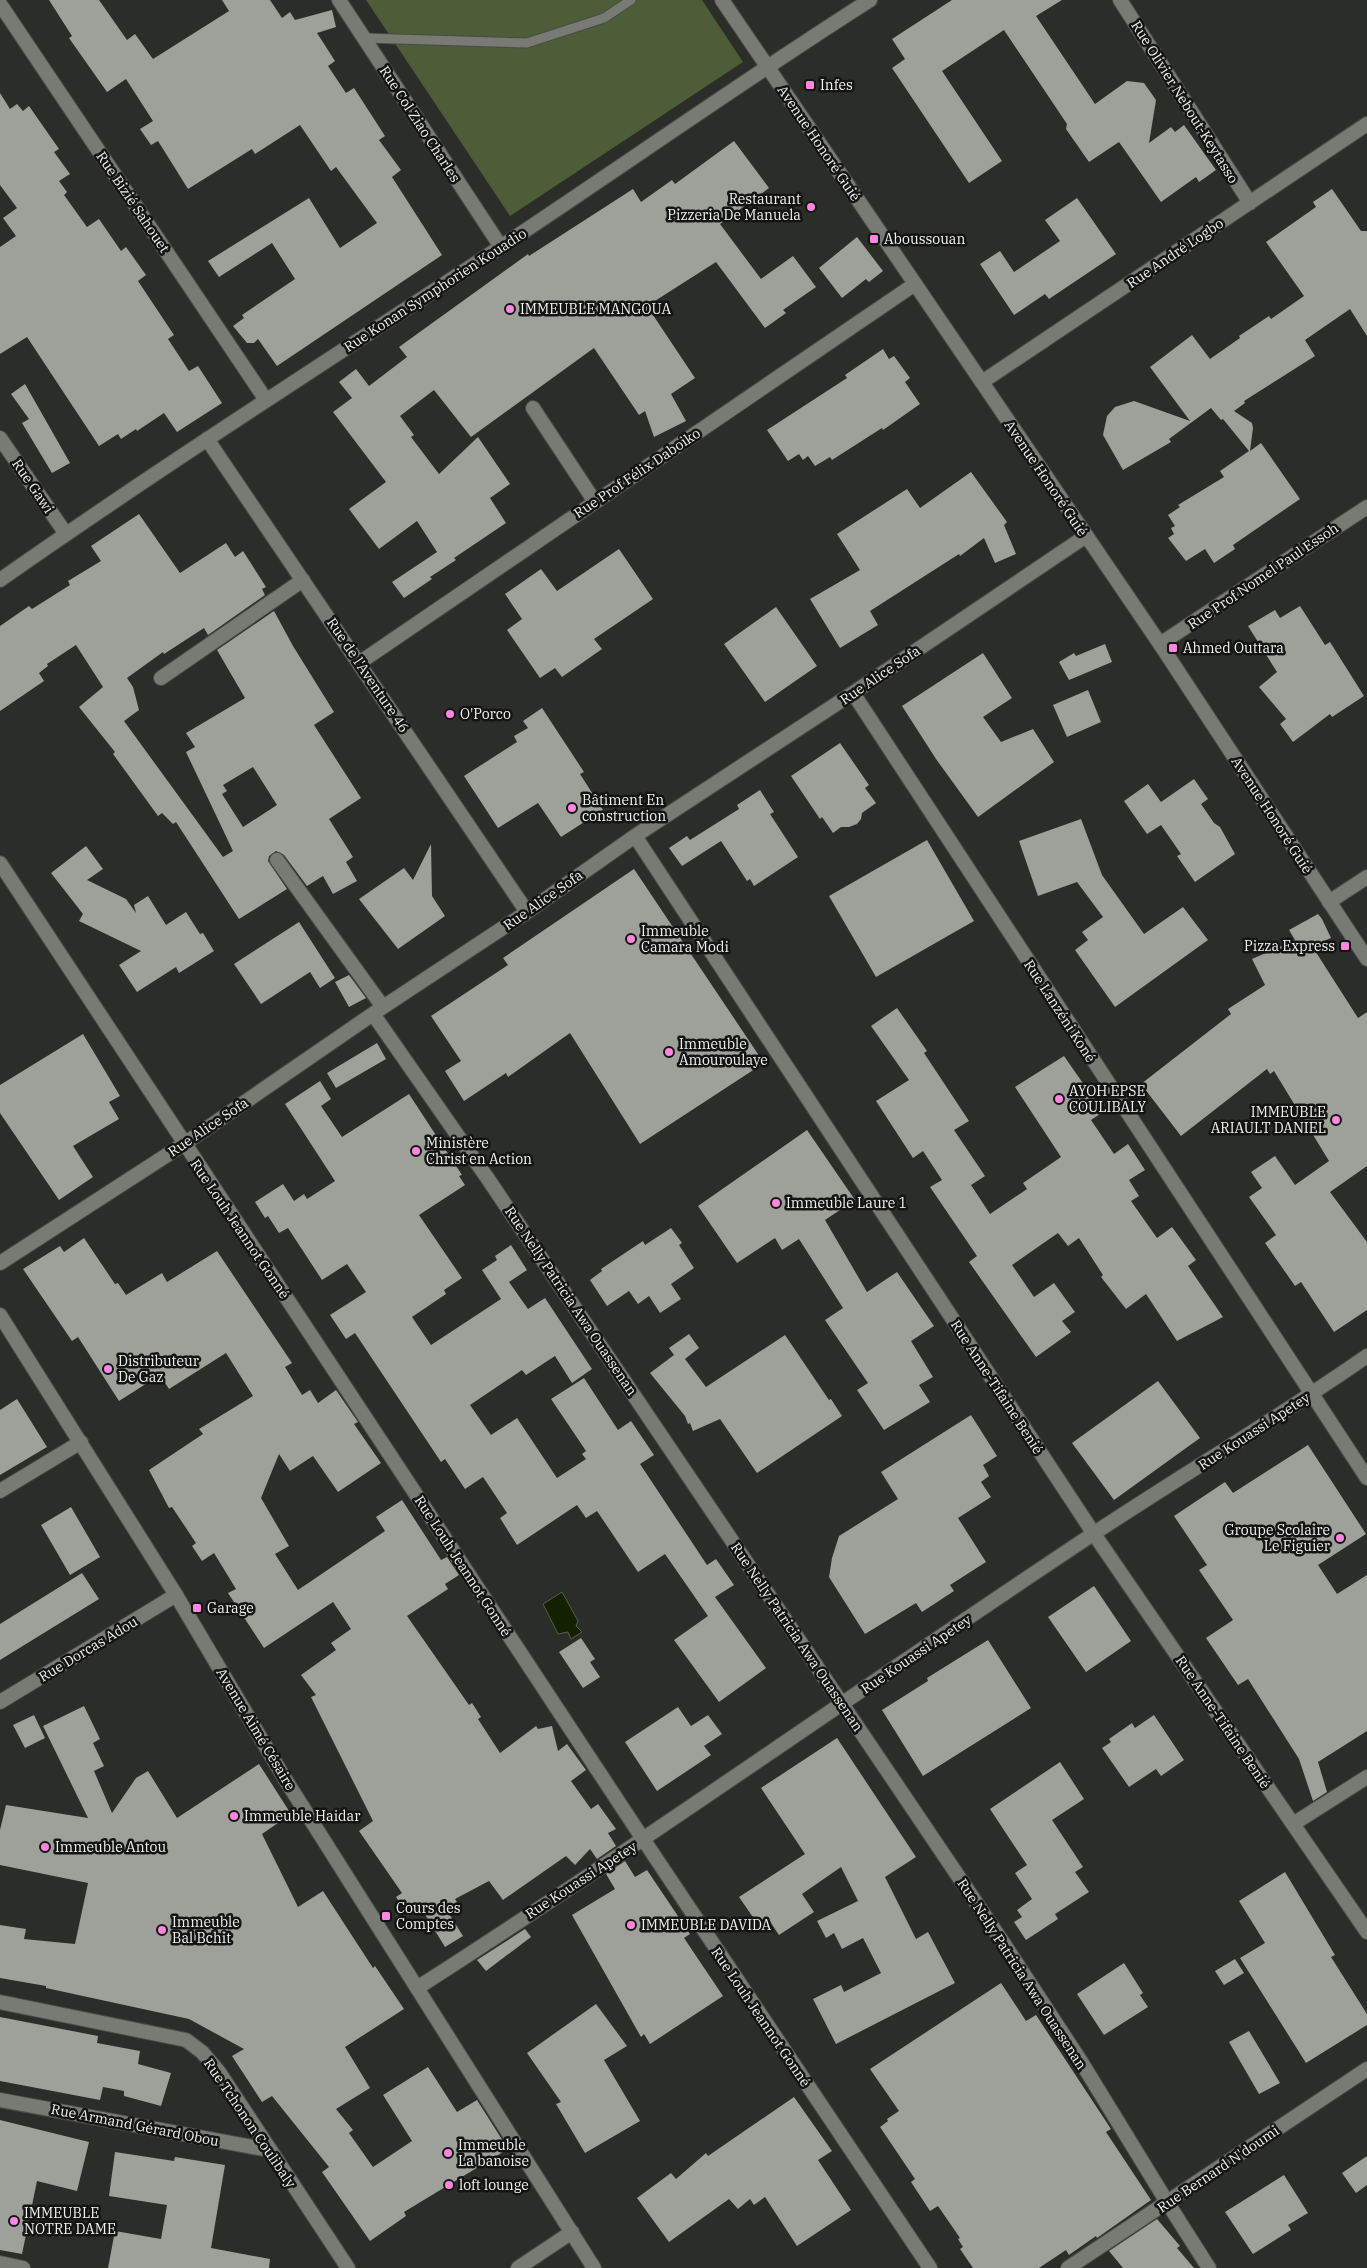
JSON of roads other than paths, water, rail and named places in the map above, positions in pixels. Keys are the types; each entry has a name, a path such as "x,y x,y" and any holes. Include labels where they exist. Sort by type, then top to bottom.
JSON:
{"street":[{"name":"Rue Col Ziao Charles","path":"339,0 500,247"},
{"name":"Avenue Honoré Guié","path":"722,0 1160,644 1367,959"},
{"name":"Rue Konan Symphorien Kouadio","path":"0,580 207,439 500,247 767,65 870,0"},
{"name":"Rue Olivier Nebout-Keytasso","path":"1120,0 1250,203"},
{"name":"Rue Bizié Sahouet","path":"0,4 266,400"},
{"name":"Rue André Logbo","path":"982,382 1367,124"},
{"name":"Rue Prof Félix Daboiko","path":"359,663 915,284"},
{"path":"533,408 595,502"},
{"name":"Rue Gawi","path":"0,438 66,534"},
{"name":"Rue de l'Aventure 46","path":"207,439 527,912"},
{"name":"Rue Prof Nomel Paul Essoh","path":"1160,644 1367,507"},
{"name":"Rue Alice Sofa","path":"0,1263 184,1144 527,912 635,836 1086,536"},
{"path":"162,678 303,580"},
{"name":"Rue Lanzéni Koné","path":"852,693 1367,1478"},
{"name":"Rue Anne-Tifaine Benié","path":"635,836 1094,1534 1367,1932"},
{"name":"Rue Nelly Patricia Awa Ouassenan","path":"277,860 494,1187 1075,2052 1166,2202 1209,2268"},
{"name":"Rue Louh Jeannot Gonné","path":"0,862 642,1839 930,2268"},
{"path":"1329,902 1367,877"},
{"name":"Avenue Aimé Césaire","path":"0,1315 176,1595 285,1779 594,2268"},
{"name":"Rue Kouassi Apetey","path":"417,1988 842,1705 1094,1534 1312,1394 1367,1356"},
{"path":"0,1491 81,1442"},
{"name":"Rue Dorcas Adou","path":"0,1702 176,1595"},
{"path":"1293,1824 1367,1777"},
{"name":"Rue Tchonon Coulibaly","path":"0,2002 186,2040 202,2052 219,2072 348,2268"},
{"name":"Rue Bernard N'doumi","path":"1068,2268 1367,2069"},
{"name":"Rue Armand Gérard Obou","path":"0,2100 269,2150"},
{"path":"518,2268 572,2232"},
{"path":"0,2263 23,2268"}],"lane":[{"path":"364,38 528,43 604,18 631,0"}],"place":[{"name":"Infes","path":"810,85"},
{"name":"Restaurant Pizzeria De Manuela","path":"811,207"},
{"name":"Aboussouan","path":"874,239"},
{"name":"IMMEUBLE MANGOUA","path":"510,309"},
{"name":"Ahmed Outtara","path":"1173,648"},
{"name":"O'Porco","path":"450,714"},
{"name":"Bâtiment En construction","path":"572,808"},
{"name":"Immeuble Camara Modi","path":"631,939"},
{"name":"Pizza Express","path":"1345,946"},
{"name":"Immeuble Amouroulaye","path":"669,1052"},
{"name":"AYOH EPSE COULIBALY","path":"1059,1099"},
{"name":"IMMEUBLE ARIAULT DANIEL","path":"1336,1120"},
{"name":"Ministère Christ en Action","path":"416,1151"},
{"name":"Immeuble Laure 1","path":"776,1203"},
{"name":"Distributeur De Gaz","path":"108,1369"},
{"name":"Groupe Scolaire Le Figuier","path":"1340,1538"},
{"name":"Garage","path":"197,1608"},
{"name":"Immeuble Haidar","path":"234,1816"},
{"name":"Immeuble Antou","path":"45,1847"},
{"name":"Cours des Comptes","path":"386,1916"},
{"name":"IMMEUBLE DAVIDA","path":"631,1925"},
{"name":"Immeuble Bal Bchit","path":"162,1930"},
{"name":"Immeuble La banoise","path":"448,2153"},
{"name":"loft lounge","path":"449,2185"},
{"name":"IMMEUBLE NOTRE DAME","path":"14,2221"}]}
